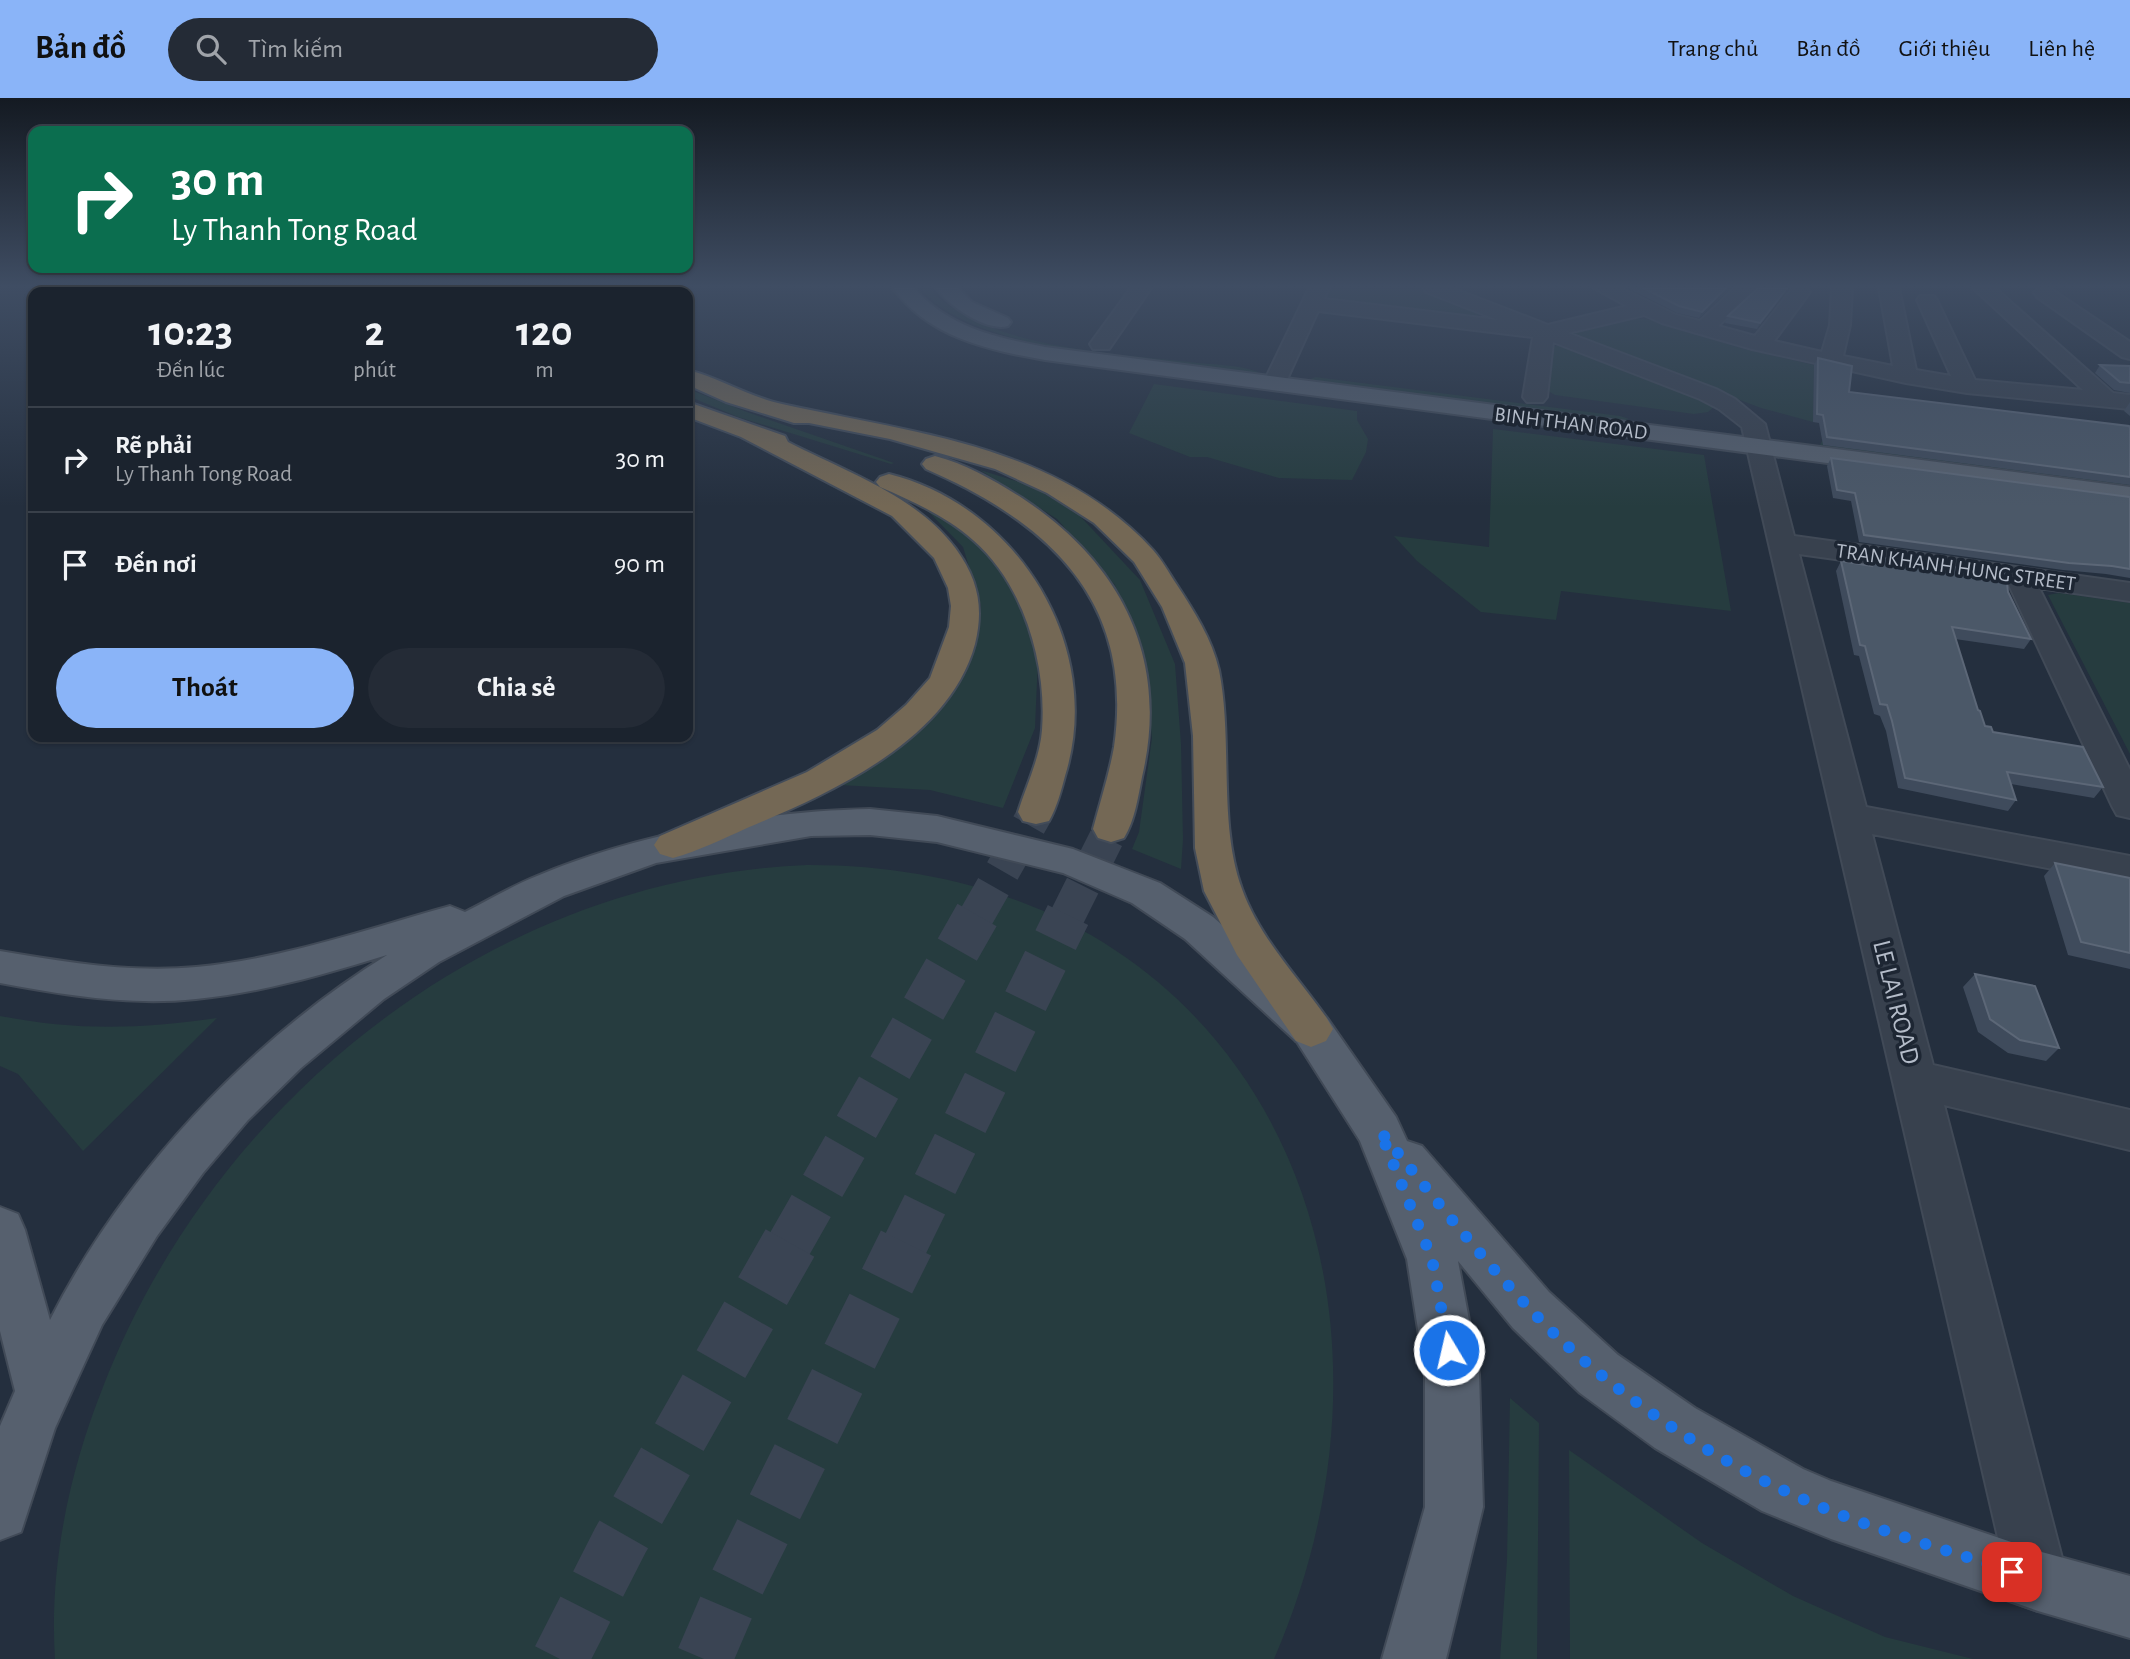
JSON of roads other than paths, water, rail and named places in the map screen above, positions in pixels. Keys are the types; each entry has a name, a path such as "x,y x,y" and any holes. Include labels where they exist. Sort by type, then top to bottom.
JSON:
{"highway":[{"path":"693,379 734,397 882,443 965,475 999,493 1046,528 1097,583 1129,654 1133,687 1132,738 1111,829"},
{"path":"776,410 900,434 998,461 1094,508 1133,544 1170,593 1202,666 1211,751 1212,844 1223,890 1238,922 1311,1029"},
{"path":"693,411 845,464 926,497 989,539 1031,593 1055,658 1059,732 1036,812"},
{"path":"673,845 820,779 886,738 912,717 945,680 961,641 967,615 968,604 953,564 921,527 901,510 751,433"}],"main road":[{"name":"BINH THAN ROAD","path":"1096,361 1535,397 1756,436 2130,495"},
{"name":"BINH THAN ROAD","path":"1197,361 1277,375 1756,436 1901,443"},
{"path":"0,1511 29,1423 84,1307 123,1245 186,1158 232,1106 285,1055 369,987 425,951 572,876 673,845 811,823 870,822 937,829 1073,862 1146,893 1199,928 1311,1029 1380,1131 1468,1240 1531,1310 1599,1374 1675,1427 1783,1490 1831,1510 2038,1581 2130,1607"},
{"path":"0,967 125,985 197,983 288,965 513,904"},
{"path":"1380,1131 1432,1259 1452,1374 1454,1507 1414,1659"},
{"path":"0,1230 43,1394"}],"street":[{"path":"1277,375 1284,361"},
{"path":"1535,397 1540,361"},
{"path":"1619,361 1718,399 1756,436"},
{"path":"1835,361 1966,386 2130,402"},
{"path":"1903,361 1906,376"},
{"path":"1955,361 1966,386"},
{"path":"2064,361 2107,400"},
{"name":"LE LAI ROAD","path":"1756,436 1917,1080 2038,1581"},
{"name":"TRAN KHANH HUNG STREET","path":"1783,543 2130,592"},
{"path":"2019,576 2130,806"},
{"path":"1851,817 2130,870"},
{"path":"1917,1080 2130,1130"}],"tunnel":[{"path":"976,917 1036,812"},
{"path":"1068,915 1111,829"},
{"path":"789,1245 977,915"},
{"path":"905,1245 1068,915"},
{"path":"560,1659 620,1541 790,1243"},
{"path":"704,1659 734,1589 906,1243"}]}
